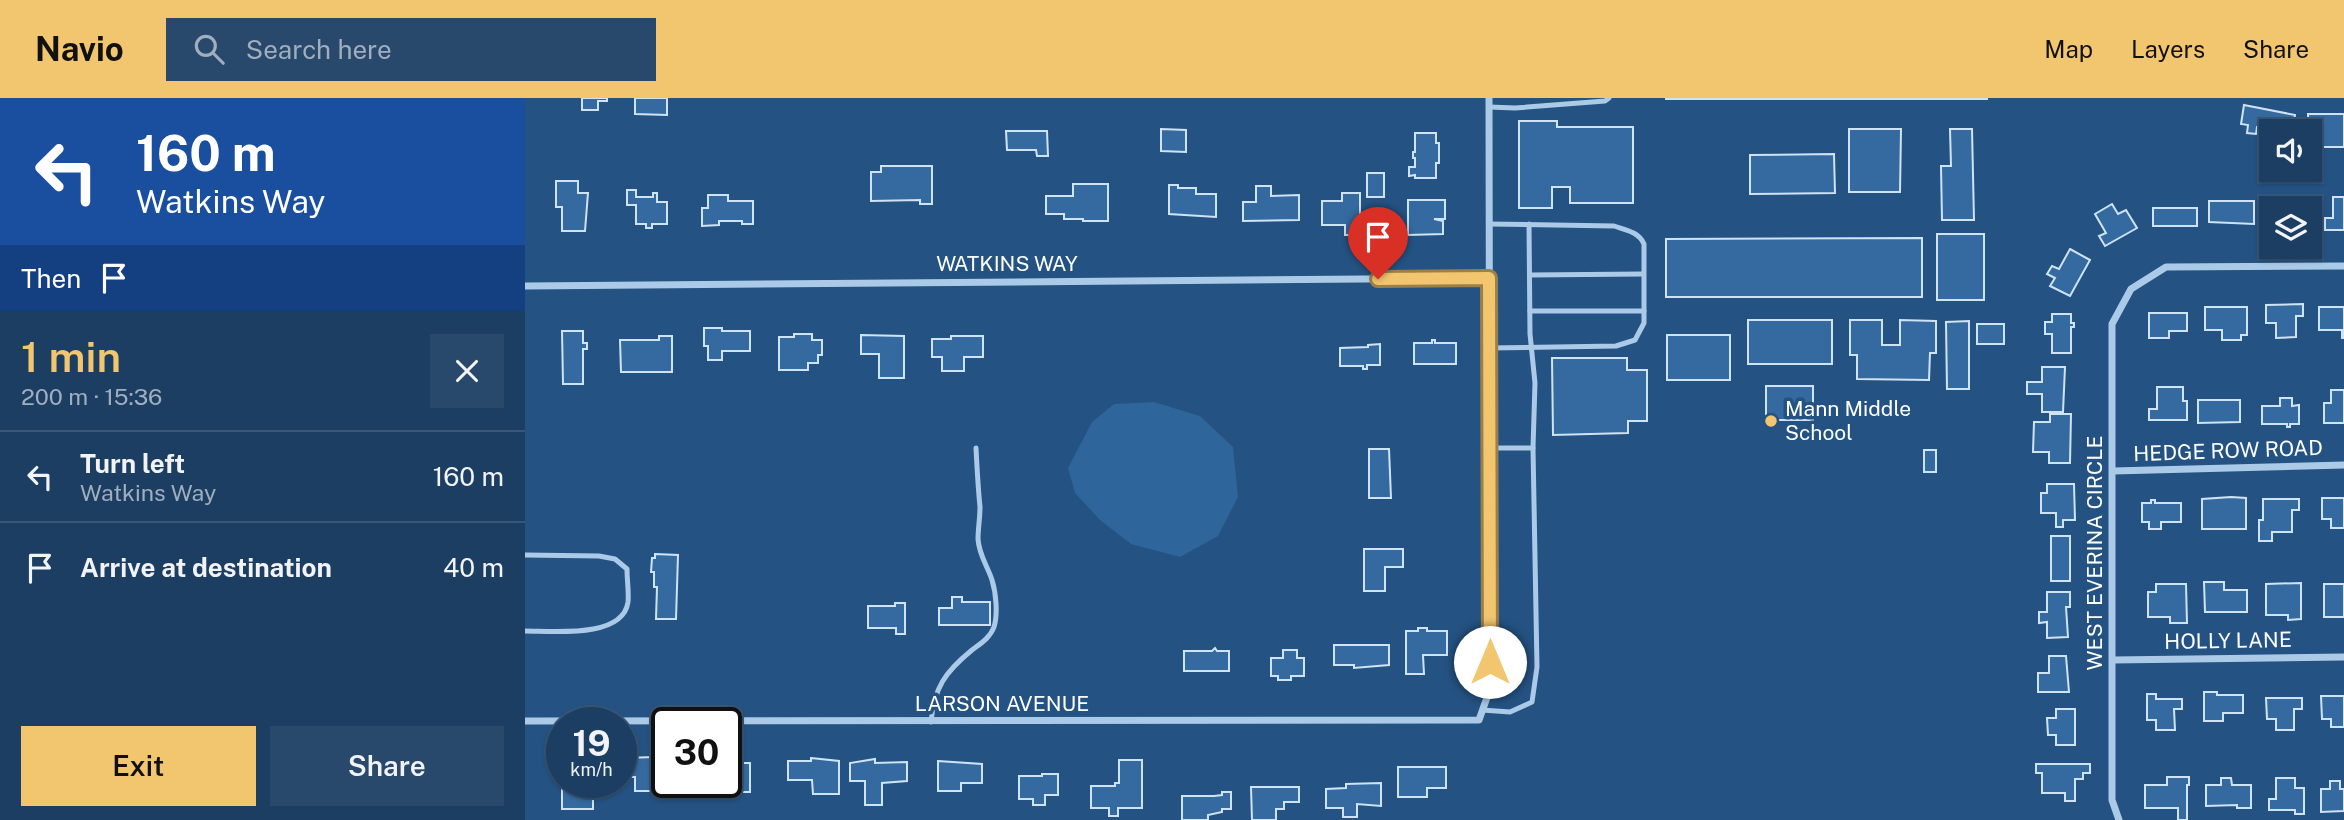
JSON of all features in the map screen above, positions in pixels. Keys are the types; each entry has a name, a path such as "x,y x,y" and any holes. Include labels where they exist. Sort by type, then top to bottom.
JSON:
{"street":[{"path":"1482,710 1490,689 1489,102"},
{"name":"WEST EVERINA CIRCLE","path":"2119,820 2112,800 2112,324 2131,289 2166,267 2344,266"},
{"name":"WATKINS WAY","path":"525,286 1489,278"},
{"name":"HEDGE ROW ROAD","path":"2113,471 2344,465"},
{"name":"HOLLY LANE","path":"2113,660 2344,657"},
{"name":"LARSON AVENUE","path":"525,721 1479,720 1482,710"}],"lane":[{"path":"1489,102 1515,108 1605,101 1609,98"},
{"path":"1489,224 1614,226 1633,232 1644,244 1644,323 1635,340 1616,346 1489,348"},
{"path":"1482,710 1510,712 1532,702 1537,667 1533,448 1535,383 1530,311 1529,224"},
{"path":"1531,275 1643,274"},
{"path":"1530,311 1644,311"},
{"path":"931,722 933,702 941,682 992,632 995,623 992,581 981,557 978,538 980,509 976,448"},
{"path":"1489,448 1533,448"},
{"path":"525,555 599,556 615,559 627,569 628,604 622,617 606,626 581,630 525,631"}],"shaded area":[{"path":"1154,402 1200,416 1233,447 1238,497 1218,536 1180,557 1131,544 1100,520 1075,493 1068,468 1092,422 1114,404"}],"building":[{"path":"582,98 607,98 607,101 598,101 598,110 582,110"},
{"path":"635,98 667,98 667,115 635,114"},
{"path":"1987,98 1987,99 1666,99"},
{"path":"2244,105 2295,115 2294,119 2259,119 2256,134 2247,133 2248,125 2241,124"},
{"path":"2308,114 2344,114 2344,147 2322,147 2322,119 2308,119"},
{"path":"1519,121 1557,121 1557,127 1633,127 1633,203 1570,203 1570,187 1552,187 1552,208 1519,208"},
{"path":"1161,129 1186,130 1186,152 1161,151"},
{"path":"1849,129 1901,129 1900,192 1849,192"},
{"path":"1950,129 1972,129 1974,220 1942,220 1941,166 1951,166"},
{"path":"1006,131 1047,131 1048,156 1037,156 1036,150 1007,150"},
{"path":"1415,133 1436,133 1439,163 1436,163 1436,178 1409,176 1409,167 1415,167"},
{"path":"1834,154 1835,193 1750,194 1750,155"},
{"path":"881,166 932,166 932,204 920,204 920,200 871,201 871,172 881,172"},
{"path":"1367,173 1384,173 1384,197 1367,197"},
{"path":"556,181 578,181 578,193 588,193 585,231 562,231 562,207 556,207"},
{"path":"1073,184 1108,184 1108,221 1064,219 1064,214 1046,214 1046,196 1073,196"},
{"path":"1169,185 1196,188 1196,194 1216,194 1216,217 1169,214"},
{"path":"1256,186 1271,186 1271,196 1299,195 1299,220 1243,221 1243,202 1256,202"},
{"path":"627,190 636,190 636,197 653,197 653,193 657,193 657,202 667,202 667,224 652,224 652,228 646,228 646,224 636,224 636,205 627,205"},
{"path":"1342,193 1360,193 1360,220 1364,220 1365,235 1345,235 1345,225 1322,225 1322,201 1342,201"},
{"path":"708,195 728,195 728,201 753,201 753,224 719,221 719,225 702,226 702,208 708,208"},
{"path":"2333,197 2344,197 2344,230 2325,230 2325,218 2333,218"},
{"path":"1408,200 1445,200 1445,219 1434,219 1443,221 1443,234 1408,235"},
{"path":"2209,201 2254,201 2254,224 2209,222"},
{"path":"2112,204 2118,214 2126,210 2137,228 2105,246 2099,236 2106,233 2095,214"},
{"path":"2153,208 2197,208 2197,226 2153,226"},
{"path":"1937,234 1984,234 1984,300 1937,300"},
{"path":"1922,238 1922,297 1666,297 1666,239"},
{"path":"2070,249 2090,260 2070,296 2050,286 2055,278 2047,274 2052,266 2059,269"},
{"path":"2303,304 2303,316 2296,316 2296,337 2276,338 2276,323 2266,323 2266,305"},
{"path":"2205,307 2247,307 2247,335 2241,335 2241,340 2222,340 2222,330 2205,330"},
{"path":"2319,307 2344,307 2344,338 2342,330 2319,330"},
{"path":"2149,313 2187,313 2187,331 2169,331 2169,338 2149,338"},
{"path":"2052,314 2071,314 2074,327 2071,327 2071,353 2052,353 2052,334 2045,334 2045,322 2052,322"},
{"path":"1748,320 1832,320 1832,364 1748,364"},
{"path":"1850,320 1882,320 1882,345 1900,345 1900,320 1936,321 1936,353 1930,353 1929,380 1857,379 1857,355 1850,355"},
{"path":"1969,321 1969,389 1947,389 1946,322"},
{"path":"1977,324 2004,324 2004,344 1977,344"},
{"path":"704,328 750,331 750,351 722,351 722,360 708,360 708,346 704,346"},
{"path":"562,331 583,331 583,343 587,343 587,349 583,349 583,384 563,384"},
{"path":"794,334 812,334 812,340 822,340 822,355 818,355 818,363 808,363 808,370 779,370 779,337 794,337"},
{"path":"861,335 904,336 904,378 879,378 879,354 861,354"},
{"path":"1667,335 1730,335 1730,380 1667,380"},
{"path":"659,336 672,336 672,372 621,372 620,340 659,340"},
{"path":"951,336 983,336 983,357 964,357 964,371 942,371 942,357 932,357 932,339 951,339"},
{"path":"1432,340 1435,340 1435,343 1456,343 1456,364 1414,364 1414,343 1432,343"},
{"path":"1380,344 1380,365 1367,365 1367,369 1363,369 1363,366 1340,366 1340,348"},
{"path":"1552,358 1627,358 1627,370 1647,370 1647,421 1628,421 1628,433 1553,435"},
{"path":"2042,367 2065,367 2063,412 2042,412 2042,394 2027,394 2027,382 2042,382"},
{"path":"1766,386 1813,386 1813,420 1766,420"},
{"path":"2157,387 2183,387 2183,401 2187,401 2187,420 2149,420 2149,409 2157,409"},
{"path":"2331,390 2344,390 2344,423 2324,423 2324,403 2331,403"},
{"path":"2280,398 2292,398 2292,406 2299,405 2299,424 2290,424 2290,427 2287,427 2287,424 2262,424 2262,406 2280,406"},
{"path":"2198,400 2240,400 2240,422 2198,423"},
{"path":"2050,414 2071,414 2070,463 2049,463 2049,452 2033,452 2034,422 2050,422"},
{"path":"1369,449 1389,449 1391,498 1369,498"},
{"path":"1924,450 1936,450 1936,472 1924,472"},
{"path":"2047,484 2074,484 2075,520 2063,520 2063,527 2056,527 2056,513 2041,513 2041,493 2047,493"},
{"path":"2246,498 2246,529 2202,529 2202,499"},
{"path":"2322,498 2344,498 2344,528 2331,528 2331,519 2322,519"},
{"path":"2263,499 2299,499 2299,510 2292,510 2292,532 2272,532 2272,541 2259,541"},
{"path":"2151,500 2155,500 2155,503 2181,503 2181,522 2161,522 2161,529 2149,529 2149,522 2142,522 2142,503 2151,503"},
{"path":"2051,536 2070,536 2070,581 2051,581"},
{"path":"1364,549 1403,549 1403,567 1385,567 1385,591 1364,591"},
{"path":"655,554 678,555 676,619 656,619 657,587 654,587 654,572 651,572"},
{"path":"2204,582 2224,582 2224,590 2247,590 2247,612 2205,612"},
{"path":"2301,583 2301,619 2288,620 2288,615 2266,615 2266,584"},
{"path":"2156,584 2186,584 2187,623 2170,623 2170,617 2148,617 2148,592 2156,592"},
{"path":"2324,584 2344,584 2344,617 2324,617"},
{"path":"2047,592 2070,592 2070,607 2066,607 2068,637 2047,638 2047,622 2039,623 2039,612 2047,612"},
{"path":"952,597 962,597 962,602 990,602 990,625 939,625 939,608 952,608"},
{"path":"895,603 905,603 905,634 896,634 896,628 868,628 868,606 895,606"},
{"path":"1418,628 1447,631 1447,655 1423,655 1424,674 1406,674 1406,631 1418,631"},
{"path":"1334,645 1389,645 1389,665 1354,668 1354,665 1334,665"},
{"path":"1215,648 1217,651 1229,651 1229,671 1184,671 1184,651 1212,651"},
{"path":"1283,650 1297,650 1297,658 1304,658 1304,676 1278,680 1278,676 1271,676 1271,658 1283,658"},
{"path":"2049,656 2066,656 2069,692 2038,692 2038,673 2049,673"},
{"path":"2204,692 2243,695 2243,713 2223,713 2223,721 2204,721"},
{"path":"2147,694 2156,694 2156,699 2182,699 2182,709 2174,709 2175,730 2156,730 2156,720 2147,720"},
{"path":"2321,696 2344,696 2344,727 2331,727 2331,719 2322,719"},
{"path":"2266,698 2302,698 2302,709 2294,709 2294,730 2276,730 2276,719 2267,719"},
{"path":"2056,709 2075,709 2075,745 2056,745 2056,735 2048,735 2047,718 2056,718"},
{"path":"651,757 651,791 637,791 637,758"},
{"path":"811,758 839,761 839,794 813,794 812,780 788,780 788,761 811,761"},
{"path":"875,759 875,763 907,762 907,781 882,783 882,805 865,805 865,781 850,781 850,763"},
{"path":"1119,760 1142,760 1142,808 1118,808 1118,816 1109,816 1109,808 1091,808 1091,786 1115,786 1115,783 1119,783"},
{"path":"938,761 982,764 982,783 961,783 961,791 938,791"},
{"path":"742,763 750,763 750,792 742,792"},
{"path":"2036,764 2090,764 2090,773 2083,773 2083,779 2075,779 2075,801 2065,801 2065,793 2042,793 2042,773 2036,773"},
{"path":"1398,767 1446,767 1446,788 1427,788 1427,797 1398,797"},
{"path":"1058,774 1058,795 1045,795 1045,805 1033,805 1033,799 1019,799 1019,776"},
{"path":"2167,777 2189,777 2187,820 2178,820 2178,808 2145,808 2145,785 2167,785"},
{"path":"2221,778 2231,778 2232,785 2251,785 2251,808 2237,808 2237,805 2206,806 2206,785 2221,785"},
{"path":"2276,778 2295,778 2295,788 2304,788 2304,814 2295,814 2295,810 2269,810 2269,799 2276,799"},
{"path":"2330,781 2340,781 2340,789 2344,789 2344,811 2321,812 2321,789 2330,789"},
{"path":"1381,783 1381,806 1357,804 1357,817 1343,817 1343,808 1326,808 1326,789 1346,788 1346,784"},
{"path":"1251,787 1299,787 1299,802 1284,802 1284,809 1276,809 1276,820 1252,820"},
{"path":"1222,792 1231,792 1231,809 1222,809 1222,812 1208,815 1208,820 1182,820 1182,796 1214,796 1222,795"},
{"path":"562,798 593,798 593,809 562,809"}],"place":[{"name":"Mann Middle School","path":"1771,421"}],"route":[{"path":"1378,279 1489,278 1490,662"}]}
